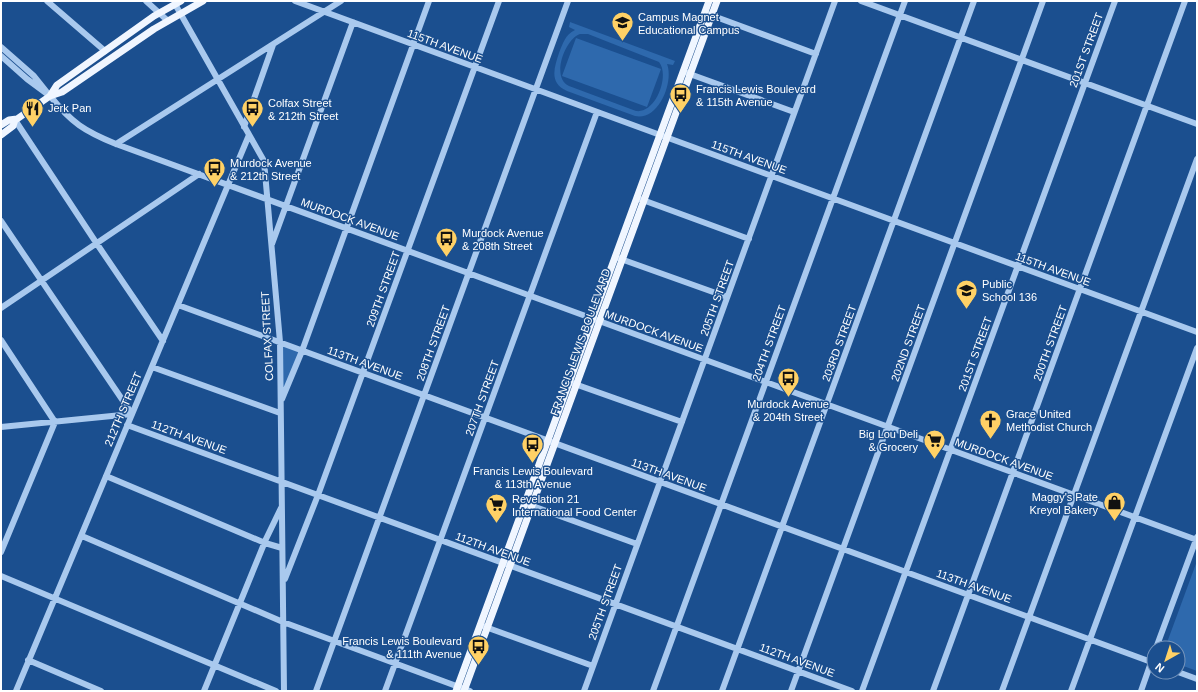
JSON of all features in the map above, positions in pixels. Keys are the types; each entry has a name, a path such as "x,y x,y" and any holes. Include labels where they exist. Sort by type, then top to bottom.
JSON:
{"main road":[{"path":"1,125 9,120 15,120 50,96 62,92 168,21 203,1"},
{"name":"FRANCIS LEWIS BOULEVARD","path":"708,14 709,1"},
{"name":"FRANCIS LEWIS BOULEVARD","path":"640,199 667,138 687,73 708,14 717,1"},
{"path":"50,96 57,85 160,13 178,3"},
{"name":"FRANCIS LEWIS BOULEVARD","path":"462,690 550,443 568,381 618,258 640,199 660,135 687,73"},
{"path":"1,135 13,126 15,120"},
{"name":"FRANCIS LEWIS BOULEVARD","path":"550,443 576,384 599,321 618,258"}],"street":[{"path":"47,1 104,51"},
{"path":"146,1 168,21"},
{"name":"115TH AVENUE","path":"294,1 1197,332"},
{"path":"116,144 216,78 273,45 341,1"},
{"path":"280,401 302,351 429,1"},
{"name":"209TH STREET","path":"284,582 318,495 499,1"},
{"name":"208TH STREET","path":"316,691 568,1"},
{"name":"205TH STREET","path":"584,691 835,1"},
{"path":"861,1 960,39 1197,124"},
{"name":"204TH STREET","path":"653,691 905,1"},
{"name":"203RD STREET","path":"722,691 974,1"},
{"name":"202ND STREET","path":"791,691 1043,1"},
{"name":"201ST STREET","path":"862,691 1115,1"},
{"name":"200TH STREET","path":"933,691 1185,1"},
{"name":"COLFAX STREET","path":"178,3 180,14 264,161 280,342 282,548 284,582 284,691"},
{"path":"708,14 816,54"},
{"path":"271,248 353,22"},
{"path":"244,127 273,45"},
{"name":"MURDOCK AVENUE","path":"1,47 34,76 50,96 78,126 116,144 267,198 1012,473 1197,539"},
{"name":"MURDOCK AVENUE","path":"1,56 27,79 50,96"},
{"path":"687,73 794,112"},
{"name":"207TH STREET","path":"385,691 597,112"},
{"path":"15,120 96,244 163,340"},
{"name":"212TH STREET","path":"16,691 249,135"},
{"path":"1002,691 1197,159"},
{"path":"1,308 199,174"},
{"path":"640,199 749,239"},
{"path":"1,221 132,414 1,427"},
{"path":"618,258 727,298"},
{"name":"113TH AVENUE","path":"178,306 1146,660"},
{"path":"1,340 55,422"},
{"path":"1071,691 1197,348"},
{"path":"152,367 280,413"},
{"path":"568,381 682,422"},
{"path":"1,552 55,422"},
{"name":"112TH AVENUE","path":"128,425 852,691"},
{"path":"106,476 265,543 282,548"},
{"path":"528,505 637,544"},
{"path":"204,691 265,543 282,506"},
{"path":"82,536 283,622 462,690"},
{"path":"1159,640 1197,539"},
{"path":"1,576 276,691"},
{"path":"484,626 593,666"},
{"path":"28,660 101,691"},
{"path":"1186,675 1197,679"},
{"path":"1141,691 1146,679"}],"shaded area":[{"path":"570,22 675,61 673,65 667,64 669,71 668,80 663,98 658,106 644,116 635,116 561,88 557,84 554,75 557,59 563,43 569,34 575,30 569,27","holes":["580,34 588,34 659,62 662,68 662,84 655,100 650,106 643,110 636,111 569,86 563,81 560,67 565,50 575,37"]},
{"path":"576,38 661,69 647,107 562,76"},
{"path":"281,344 300,351 283,390"},
{"path":"1197,561 1197,671 1186,667 1186,640 1168,640"}],"place":[{"name":"Campus Magnet Educational Campus","path":"622,42"},
{"name":"Francis Lewis Boulevard & 115th Avenue","path":"681,114"},
{"name":"Jerk Pan","path":"32,128"},
{"name":"Colfax Street & 212th Street","path":"252,128"},
{"name":"Murdock Avenue & 212th Street","path":"214,188"},
{"name":"Murdock Avenue & 208th Street","path":"447,258"},
{"name":"Public School 136","path":"966,310"},
{"name":"Murdock Avenue & 204th Street","path":"788,398"},
{"name":"Grace United Methodist Church","path":"991,440"},
{"name":"Big Lou Deli & Grocery","path":"934,460"},
{"name":"Francis Lewis Boulevard & 113th Avenue","path":"533,464"},
{"name":"Maggy's Pate Kreyol Bakery","path":"1114,522"},
{"name":"Revelation 21 International Food Center","path":"497,524"},
{"name":"Francis Lewis Boulevard & 111th Avenue","path":"478,666"}]}
